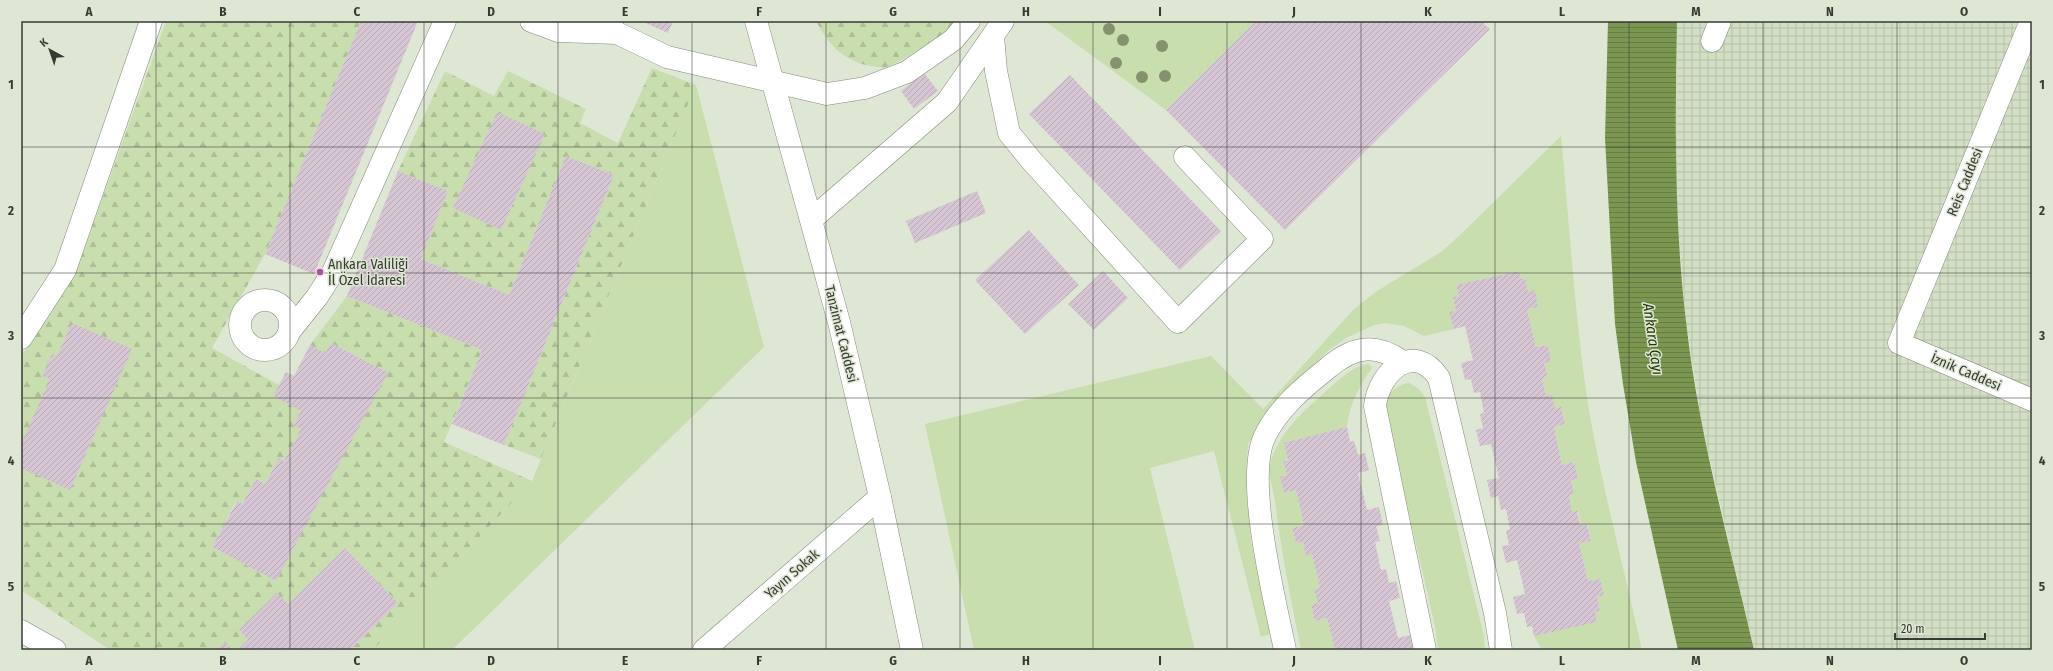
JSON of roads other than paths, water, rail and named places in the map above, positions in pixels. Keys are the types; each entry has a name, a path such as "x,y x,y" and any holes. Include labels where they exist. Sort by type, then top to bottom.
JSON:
{"street":[{"path":"21,338 65,270 151,21"},
{"path":"289,332 333,272 445,21"},
{"path":"532,21 558,31 611,27 667,57 827,94 865,88 907,72 953,40 968,21"},
{"name":"Tanzimat Caddesi","path":"756,21 812,219 839,322 880,497 912,650"},
{"name":"Reis Caddesi","path":"1899,343 2031,21"},
{"path":"998,28 996,71 1009,133 1031,160 1178,322 1262,239 1184,157"},
{"path":"812,219 947,102 998,28"},
{"name":"İznik Caddesi","path":"1899,343 2031,397"},
{"path":"1285,650 1264,540 1258,488 1258,459 1264,438 1279,414 1311,382 1335,361 1365,348 1389,353 1403,362"},
{"path":"1425,650 1375,406 1376,395 1384,380 1403,362 1417,360 1432,367 1439,378 1495,612 1500,650"},
{"name":"Yayın Sokak","path":"704,650 880,497"},
{"path":"21,632 55,650"}],"water":[{"name":"Ankara Çayı","path":"1608,21 1677,21 1677,208 1682,284 1691,363 1715,486 1754,650 1678,650 1636,462 1615,324 1605,138"}],"place":[{"name":"Ankara Valiliği İl Özel İdaresi","path":"320,272"}]}
